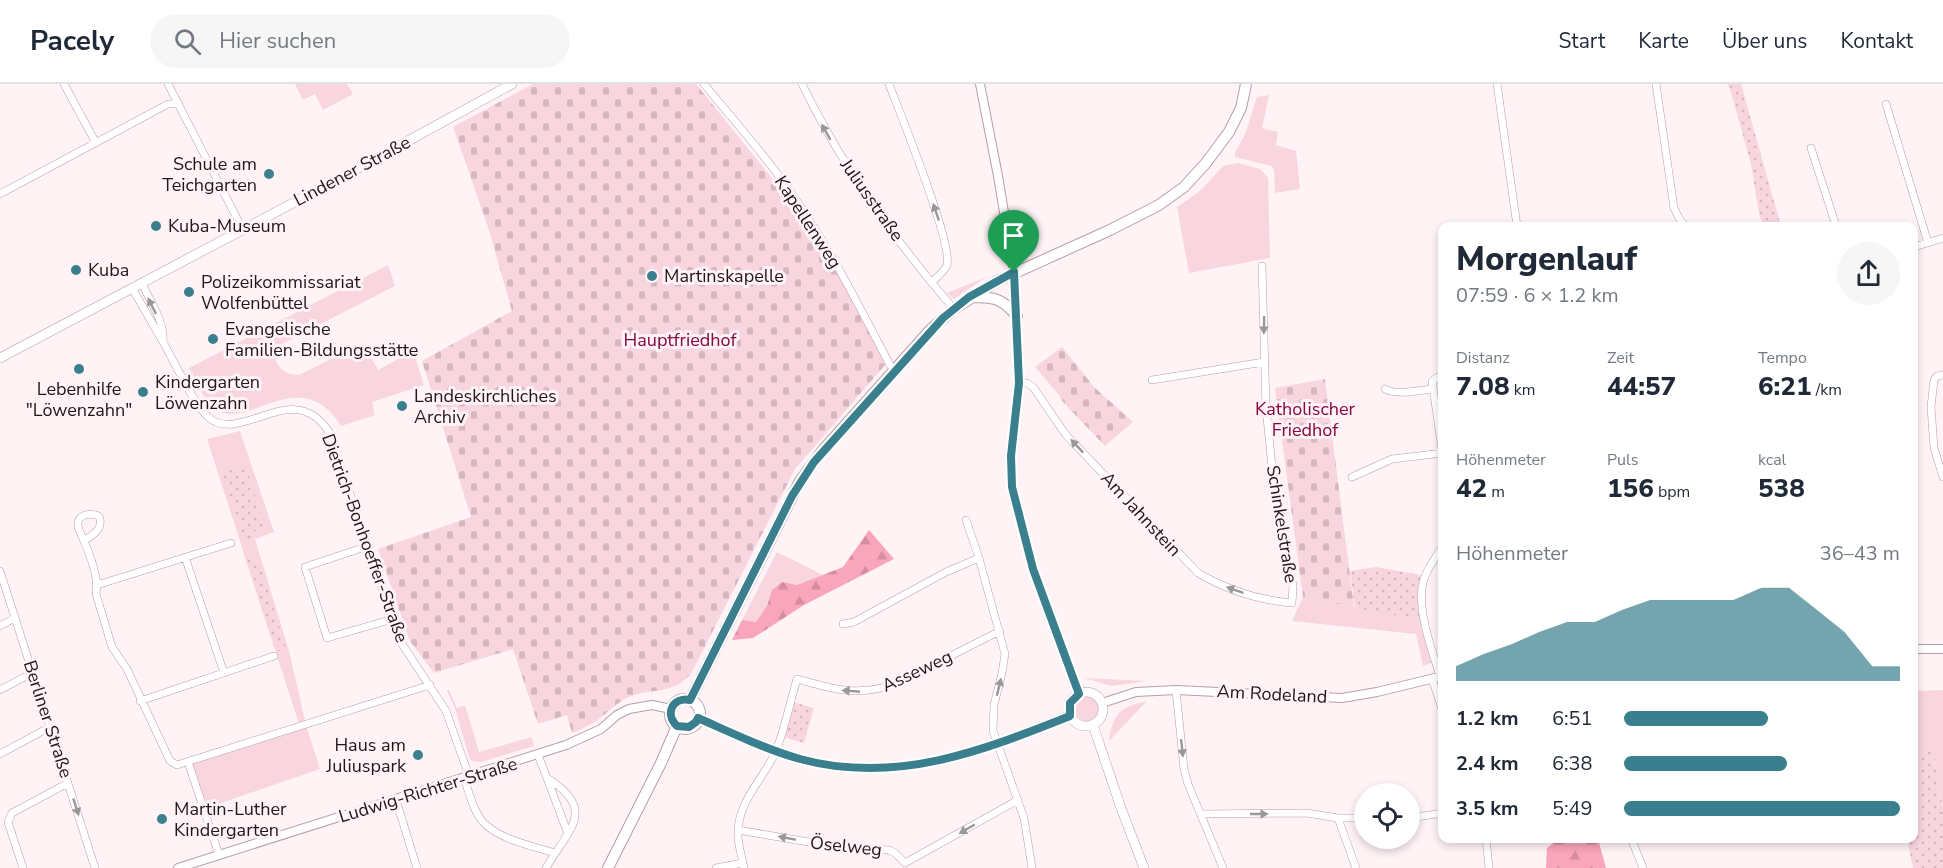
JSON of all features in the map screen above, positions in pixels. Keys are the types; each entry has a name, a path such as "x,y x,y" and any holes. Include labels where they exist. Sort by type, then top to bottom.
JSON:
{"main road":[{"name":"Lindener Straße","path":"0,358 243,230 512,84"},
{"path":"690,700 800,481 823,450 931,330 969,297 1014,272 1159,205 1184,187 1206,163 1229,132 1241,108 1246,84"},
{"path":"1014,272 1019,383 1011,456 1014,497 1043,598 1079,694"},
{"path":"969,297 998,299 1017,315"},
{"path":"1091,692 1098,696 1102,703 1102,716 1093,725 1085,727 1070,716 1070,703 1079,694 1091,692"},
{"path":"681,699 690,700 698,708 696,722 689,727 677,726 671,718 671,708 681,699"},
{"path":"1093,725 1144,868"},
{"path":"608,868 677,726"}],"street":[{"path":"64,84 96,143"},
{"path":"168,84 243,230"},
{"name":"Kapellenweg","path":"704,84 782,179 839,268 890,365 895,370"},
{"name":"Juliusstraße","path":"802,84 849,172 867,199 954,309"},
{"path":"889,84 942,230 948,257 945,269 932,282"},
{"path":"980,84 1014,272"},
{"path":"1497,84 1516,222"},
{"path":"1656,84 1674,208 1682,222"},
{"path":"0,194 168,104 179,104"},
{"path":"1886,104 1928,243"},
{"path":"1811,148 1835,222"},
{"path":"1918,246 1943,238"},
{"name":"Schinkelstraße","path":"1262,266 1264,362 1270,452 1275,495 1293,586 1292,603"},
{"name":"Dietrich-Bonhoeffer-Straße","path":"142,283 164,332 163,342"},
{"name":"Dietrich-Bonhoeffer-Straße","path":"132,288 199,406 209,418 231,423 285,410 299,409 322,420 329,432 405,650 446,711 476,811 482,821 505,837 554,853"},
{"path":"1152,380 1264,362"},
{"path":"1940,376 1932,387 1932,430 1934,448 1943,477"},
{"path":"1438,377 1432,381 1438,412"},
{"name":"Am Jahnstein","path":"1019,383 1027,383 1033,387 1066,435 1198,573 1222,586 1251,596 1292,603"},
{"path":"1385,389 1402,392 1433,389"},
{"path":"1352,477 1392,459 1438,454"},
{"path":"966,520 979,558 1005,654 992,721 993,731 1024,818 1032,868"},
{"path":"84,541 97,585 96,594 112,647 127,669 170,761 177,765 430,685"},
{"path":"97,585 231,543"},
{"path":"368,546 305,567 327,638 393,619"},
{"path":"1438,554 1427,572 1422,588 1422,608 1438,677"},
{"path":"185,557 224,673"},
{"path":"843,624 854,622 946,572 979,558"},
{"name":"Berliner Straße","path":"0,571 95,868"},
{"path":"0,626 15,618"},
{"name":"Asseweg","path":"738,830 746,802 776,750 797,679 854,692 881,689 1000,631"},
{"path":"1918,649 1943,649"},
{"path":"140,700 274,656"},
{"path":"0,690 32,673"},
{"name":"Am Rodeland","path":"1102,703 1137,692 1176,690 1342,698 1438,677"},
{"path":"1176,690 1184,769 1223,868"},
{"name":"Ludwig-Richter-Straße","path":"178,868 571,744 601,729 617,715 629,709 652,705 671,708"},
{"path":"698,718 800,759 841,766 900,767 963,755 1070,716"},
{"path":"0,754 50,727"},
{"path":"538,755 568,834"},
{"path":"188,762 219,855"},
{"path":"546,868 568,834 576,812 573,803 558,785 547,778"},
{"path":"23,868 8,822 9,817 12,813 68,783"},
{"path":"396,800 417,868"},
{"name":"Öselweg","path":"738,830 826,845 889,850 907,866 1018,800"},
{"path":"1201,814 1306,813 1354,819"},
{"path":"1420,816 1438,814"},
{"path":"1338,818 1356,868"},
{"path":"716,868 743,866 738,830"},
{"path":"1487,843 1490,868"},
{"path":"1633,843 1642,868"}],"green space":[{"path":"295,84 347,84 353,94 323,110 315,94 303,100"},
{"name":"Hauptfriedhof","path":"533,84 696,84 788,198 837,269 886,364 795,469 691,674 684,681 670,688 631,696 593,723 572,733 567,715 538,724 513,649 434,673 410,641 378,549 471,517 422,361 512,311 488,227 453,127"},
{"path":"1727,84 1741,84 1780,222 1762,222 1759,214 1751,164"},
{"path":"1269,95 1262,128 1278,132 1276,145 1296,151 1300,189 1275,193 1274,170 1271,166 1235,157 1257,97"},
{"path":"1238,163 1260,169 1268,178 1270,258 1189,273 1177,207 1200,191 1223,166"},
{"path":"388,265 395,286 270,350 284,371 299,375 363,343 378,370 413,351 424,385 372,402 375,415 341,426 325,407 308,399 290,398 241,413 226,413 213,407 206,399 189,368"},
{"path":"986,277 954,299 947,293"},
{"path":"1062,347 1094,387 1133,422 1105,446 1063,402 1035,367"},
{"name":"Katholischer Friedhof","path":"1325,379 1354,607 1303,597 1275,388"},
{"path":"240,431 274,532 255,539 289,651 306,725 320,769 204,809 188,762 300,727 207,439"},
{"path":"245,465 265,527 250,533 257,555 246,545 221,473"},
{"path":"869,530 894,559 804,605 753,638 732,640 742,620 756,622 767,606 772,590 782,582 797,585 843,567"},
{"path":"242,548 260,565 286,648 276,652"},
{"path":"777,552 823,575 797,585 772,590 767,606 756,622 742,620"},
{"path":"1376,567 1421,575 1418,598 1421,620 1355,608 1350,571"},
{"path":"1303,597 1421,620 1434,662 1423,666 1416,634 1292,621"},
{"path":"1084,678 1146,681 1112,686"},
{"path":"449,690 457,708 465,705 479,752 532,737 534,746 481,762 472,761 455,708 447,691"},
{"path":"1943,690 1943,811 1933,752 1918,752 1918,691"},
{"path":"1087,697 1092,698 1098,704 1098,714 1092,720 1087,721 1082,720 1076,714 1075,709 1076,704 1082,698"},
{"path":"790,701 814,708 804,743 780,736"},
{"path":"1147,701 1109,741 1113,724 1119,713 1130,706"},
{"path":"1918,752 1933,752 1943,811 1943,868 1913,868 1908,843 1918,843"},
{"path":"1553,843 1599,843 1606,868 1546,868 1547,848"}],"place":[{"name":"Schule am Teichgarten","path":"269,174"},
{"name":"Kuba-Museum","path":"156,226"},
{"name":"Kuba","path":"76,270"},
{"name":"Martinskapelle","path":"652,276"},
{"name":"Polizeikommissariat Wolfenbüttel","path":"189,292"},
{"name":"Evangelische Familien-Bildungsstätte","path":"213,339"},
{"name":"Lebenhilfe \"Löwenzahn\"","path":"79,369"},
{"name":"Kindergarten Löwenzahn","path":"143,392"},
{"name":"Landeskirchliches Archiv","path":"402,406"},
{"name":"Haus am Juliuspark","path":"418,755"},
{"name":"Martin-Luther Kindergarten","path":"162,819"}],"route":[{"path":"1014,272 1019,383 1010,467 1012,487 1033,569 1079,694 1070,703 1070,716 963,755 892,768 841,766 800,759 757,744 698,718 689,727 677,726 671,718 671,708 681,699 690,700 792,496 814,462 943,318 969,297 1014,272"}]}
